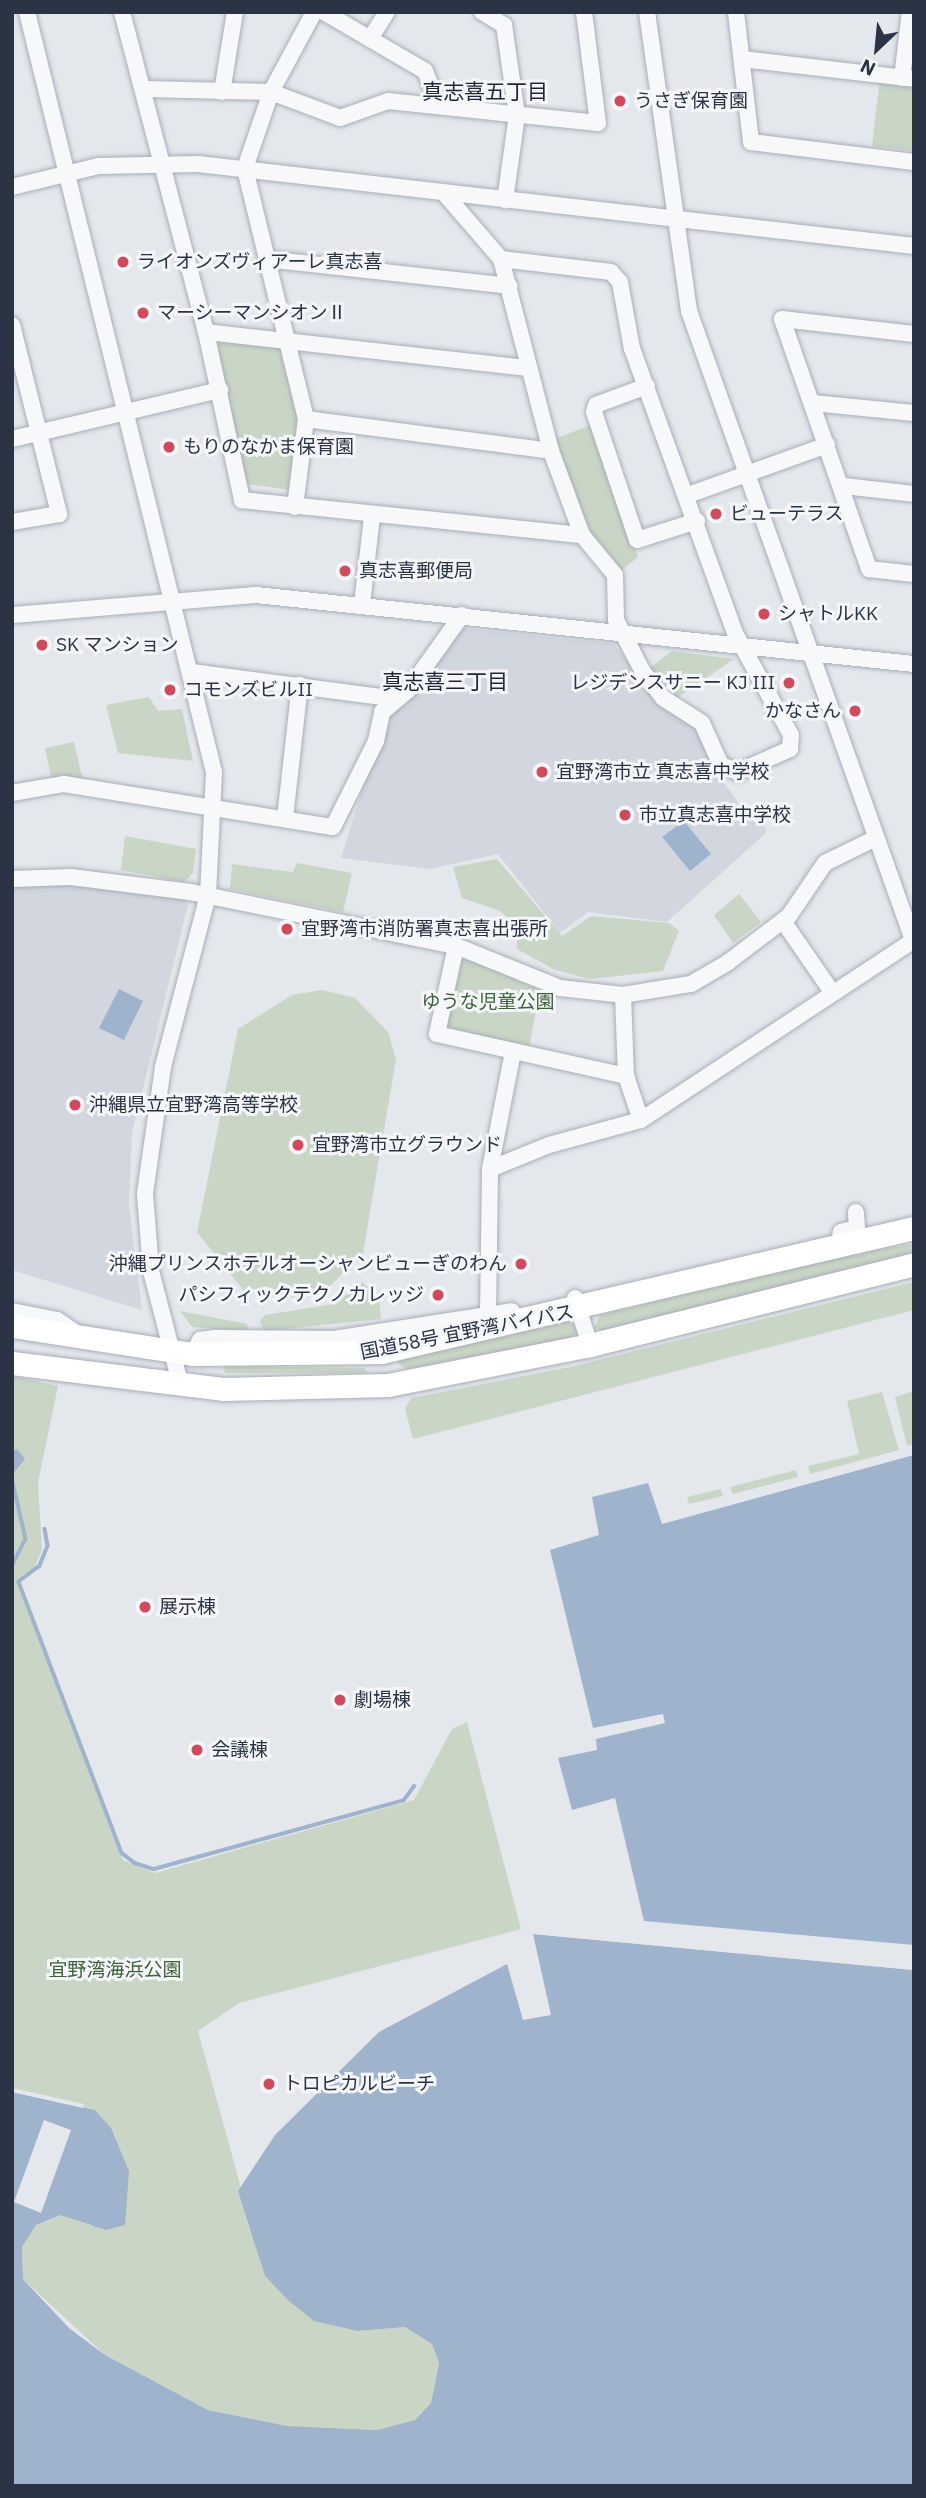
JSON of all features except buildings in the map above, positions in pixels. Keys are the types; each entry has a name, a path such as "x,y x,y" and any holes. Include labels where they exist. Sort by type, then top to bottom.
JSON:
{"highway":[{"name":"国道58号 宜野湾バイパス","path":"12,1326 182,1353 381,1352 581,1310 914,1228"},
{"name":"国道58号 宜野湾バイパス","path":"12,1363 181,1386 388,1385 590,1345 914,1264"}],"street":[{"path":"27,12 129,410 172,599 211,742 216,804 208,895 149,1136 145,1228 182,1353 181,1386"},
{"path":"122,12 145,89 160,162 206,332 242,500 372,516 582,534"},
{"path":"222,92 235,12"},
{"path":"295,507 306,419 245,168 271,92 314,12"},
{"path":"324,12 425,71 439,105"},
{"path":"370,39 387,12"},
{"path":"482,12 504,25 517,115 505,200"},
{"path":"145,89 271,92 340,118 388,101 598,123 584,12"},
{"path":"490,1169 549,1145 641,1120 913,941 744,475 689,311 647,12"},
{"path":"736,12 751,142 914,162"},
{"path":"742,59 908,78 910,12"},
{"path":"12,187 67,171 160,162 245,168 914,246"},
{"path":"444,193 501,259 551,451 582,534 615,575 620,629 663,698 702,723 721,765 738,772 790,750 791,735 741,642 632,349 620,282 611,272 501,259"},
{"path":"266,259 510,286"},
{"path":"914,334 782,319 844,486 869,569 914,574"},
{"path":"12,325 59,514 12,522"},
{"path":"206,332 285,338 529,368"},
{"path":"647,386 596,405 594,412 637,541 697,522"},
{"path":"12,439 220,390"},
{"path":"813,403 914,413"},
{"path":"306,419 551,451"},
{"path":"688,495 827,445"},
{"path":"844,486 914,494"},
{"path":"362,604 372,516"},
{"path":"12,615 172,599 256,595 620,629 914,664"},
{"path":"12,793 64,785 216,804 333,827 344,815 382,712 397,699 462,615"},
{"path":"192,672 397,699"},
{"path":"285,818 300,685"},
{"path":"12,879 71,877 208,895 456,946 560,988 623,995 691,984 783,920 825,863 876,838"},
{"path":"783,920 832,992"},
{"path":"456,946 437,1034 626,1076"},
{"path":"623,995 626,1076 641,1120"},
{"path":"488,1315 490,1169 513,1052"},
{"path":"838,1247 841,1232 857,1228 856,1212"},
{"path":"182,1353 200,1340 334,1339 577,1298 590,1345"},
{"path":"12,1311 57,1320 87,1340"}],"shaded area":[{"name":"宜野湾市立 真志喜中学校","path":"463,628 614,644 659,700 694,723 710,763 742,808 762,813 766,833 667,922 588,912 560,933 498,854 430,869 341,858 385,715 410,696"},
{"name":"沖縄県立宜野湾高等学校","path":"72,885 182,896 188,905 132,1133 129,1205 142,1310 12,1270 12,886"}],"green space":[{"path":"880,77 914,82 914,151 872,146"},
{"path":"213,338 279,344 300,417 290,490 247,484"},
{"path":"591,425 638,557 618,573 586,528 552,440"},
{"path":"672,651 734,659 677,698 650,668"},
{"path":"149,697 158,711 182,709 193,761 118,753 106,705"},
{"path":"74,742 83,781 52,781 45,748"},
{"path":"125,836 196,849 193,873 184,882 121,870"},
{"path":"497,859 562,936 591,916 669,923 679,931 663,971 590,979 555,970 517,949 516,925 500,911 462,898 453,867"},
{"path":"297,863 352,873 343,912 230,889 232,864 293,872"},
{"path":"739,894 761,922 733,943 714,915"},
{"name":"ゆうな児童公園","path":"460,955 540,990 529,1047 445,1030"},
{"name":"宜野湾市立グラウンド","path":"322,990 355,998 388,1032 396,1059 363,1253 323,1293 290,1297 244,1291 197,1232 238,1029 292,995"},
{"path":"914,1244 914,1255 604,1333 595,1327 600,1315 840,1256"},
{"path":"362,1282 379,1297 381,1319 264,1331 260,1321 265,1315 334,1304"},
{"path":"914,1282 914,1310 413,1439 405,1409 411,1398 570,1367"},
{"path":"180,1311 247,1324 248,1331 192,1327"},
{"path":"573,1319 577,1332 571,1337 463,1361 406,1369 398,1363 399,1356"},
{"path":"224,1366 364,1368 368,1373 225,1373"},
{"name":"宜野湾海浜公園","path":"12,1376 58,1386 38,1482 42,1550 34,1569 17,1581 123,1860 155,1873 414,1800 452,1729 467,1722 521,1929 239,2003 198,2031 265,2276 358,2331 405,2327 432,2344 439,2363 431,2403 415,2420 377,2430 287,2426 208,2410 105,2355 23,2279 22,2247 36,2225 60,2214 91,2226 95,2110 12,2092"},
{"path":"914,1391 914,1444 907,1446 895,1397"},
{"path":"882,1392 899,1450 810,1474 808,1466 859,1454 847,1401"},
{"path":"796,1470 798,1477 733,1494 730,1487"},
{"path":"721,1489 723,1496 689,1504 687,1497"}],"water":[{"path":"684,821 711,854 690,871 662,837"},
{"path":"119,989 143,1001 124,1040 99,1028"},
{"path":"17,1449 25,1459 12,1475 12,1451"},
{"path":"914,1455 914,1945 644,1921 615,1798 572,1810 558,1758 597,1750 596,1739 665,1723 663,1714 593,1728 550,1550 599,1535 592,1497 648,1483 662,1524"},
{"path":"533,1934 914,1970 914,2486 12,2486 12,2092 95,2110 111,2128 129,2171 125,2225 106,2230 60,2215 36,2225 22,2247 23,2279 69,2328 105,2355 208,2410 287,2426 377,2430 415,2420 431,2403 439,2363 432,2344 405,2327 358,2331 314,2321 289,2301 265,2276 238,2191 275,2135 379,2032 507,1964 523,2020 551,2015"}],"pier":[{"path":"533,1930 914,1967 914,1970 533,1934"},
{"path":"12,2088 84,2104 83,2108 12,2092"},
{"path":"44,2120 71,2130 41,2213 14,2202"}],"waterway":[{"path":"12,1478 26,1539 12,1567"},
{"path":"45,1529 48,1546 40,1566 19,1582 122,1853 135,1863 154,1869 404,1800 414,1786"}],"place":[{"name":"うさぎ保育園","path":"620,101"},
{"name":"ライオンズヴィアーレ真志喜","path":"123,262"},
{"name":"マーシーマンシオンⅡ","path":"143,313"},
{"name":"もりのなかま保育園","path":"169,447"},
{"name":"ビューテラス","path":"716,514"},
{"name":"真志喜郵便局","path":"345,571"},
{"name":"シャトルKK","path":"764,614"},
{"name":"SK マンション","path":"42,645"},
{"name":"レジデンスサニー KJ III","path":"789,683"},
{"name":"コモンズビルII","path":"170,690"},
{"name":"かなさん","path":"855,711"},
{"name":"宜野湾市立 真志喜中学校","path":"542,772"},
{"name":"市立真志喜中学校","path":"625,815"},
{"name":"宜野湾市消防署真志喜出張所","path":"287,929"},
{"name":"沖縄県立宜野湾高等学校","path":"75,1105"},
{"name":"宜野湾市立グラウンド","path":"298,1145"},
{"name":"沖縄プリンスホテルオーシャンビューぎのわん","path":"521,1264"},
{"name":"パシフィックテクノカレッジ","path":"438,1295"},
{"name":"展示棟","path":"145,1607"},
{"name":"劇場棟","path":"340,1700"},
{"name":"会議棟","path":"197,1750"},
{"name":"トロピカルビーチ","path":"269,2084"}],"district":[{"name":"真志喜五丁目","path":"485,91"},
{"name":"真志喜三丁目","path":"445,681"}]}
